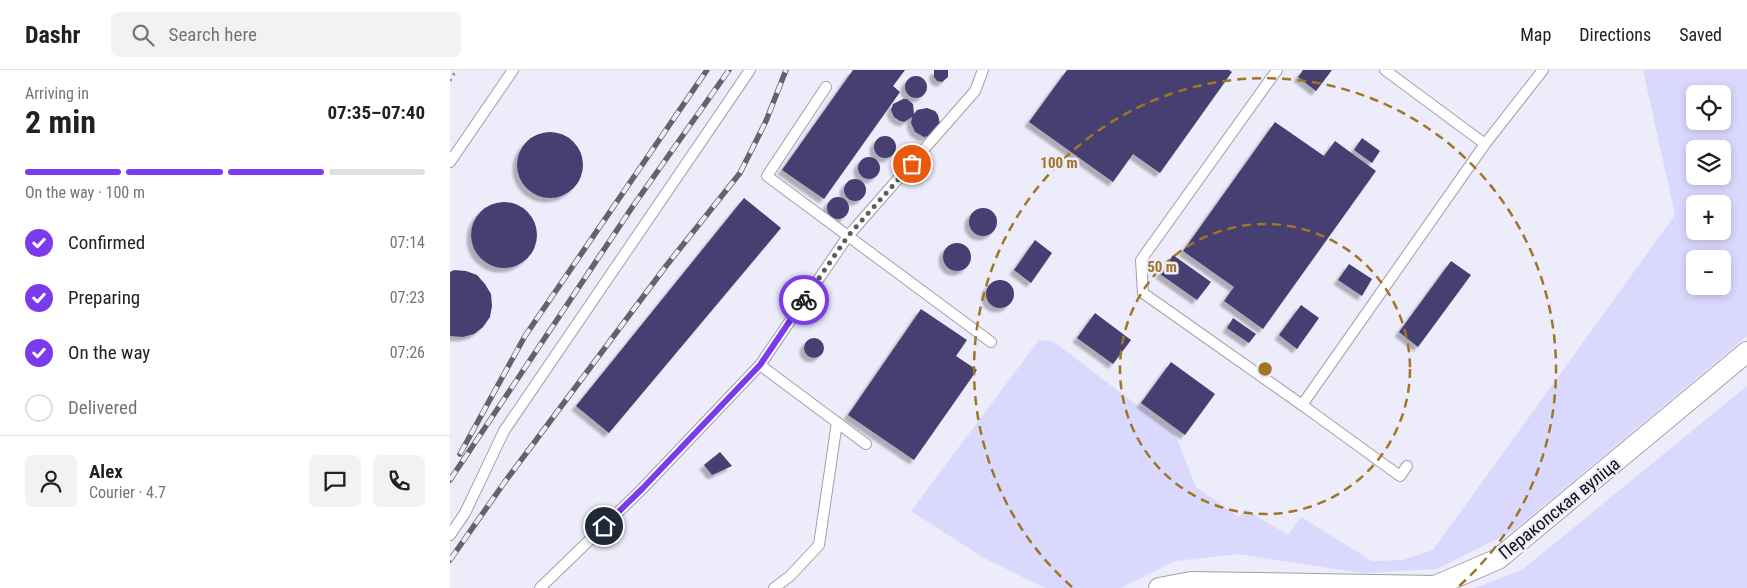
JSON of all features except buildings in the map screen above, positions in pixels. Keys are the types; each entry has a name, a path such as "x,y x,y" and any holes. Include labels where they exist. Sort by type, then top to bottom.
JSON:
{"street":[{"name":"Перакопская вуліца","path":"1159,588 1191,582 1434,586 1498,559 1747,352"}],"lane":[{"path":"450,162 513,70"},
{"path":"450,534 465,513 504,431 750,70"},
{"path":"540,588 642,489 760,365 848,236 975,91 983,70"},
{"path":"1277,70 1141,260 1143,293 1400,476 1407,466"},
{"path":"1385,70 1485,144"},
{"path":"1302,405 1485,144 1543,70"},
{"path":"826,87 766,176 991,342"},
{"path":"760,365 866,444"},
{"path":"774,588 790,576 819,545 837,422"}],"path":[{"path":"450,81 456,70"}],"shaded area":[{"path":"1643,70 1747,70 1747,336 1513,531 1437,569 1362,573 1238,554 1175,561 1121,588 1045,588 984,558 911,511 1039,340 1054,342 1175,434 1196,487 1239,517 1245,509 1288,535 1301,517 1372,561 1403,560 1433,550 1675,215"},
{"path":"1747,386 1747,588 1475,588 1522,570"}],"railway":[{"path":"460,454 525,336 707,70"},
{"path":"450,480 633,206 729,70"},
{"path":"450,560 504,483 666,266 740,173 766,121 786,70"}],"way so far":[{"path":"804,300 848,236 912,164"}],"route":[{"path":"604,526 642,489 760,365 804,300"}]}
